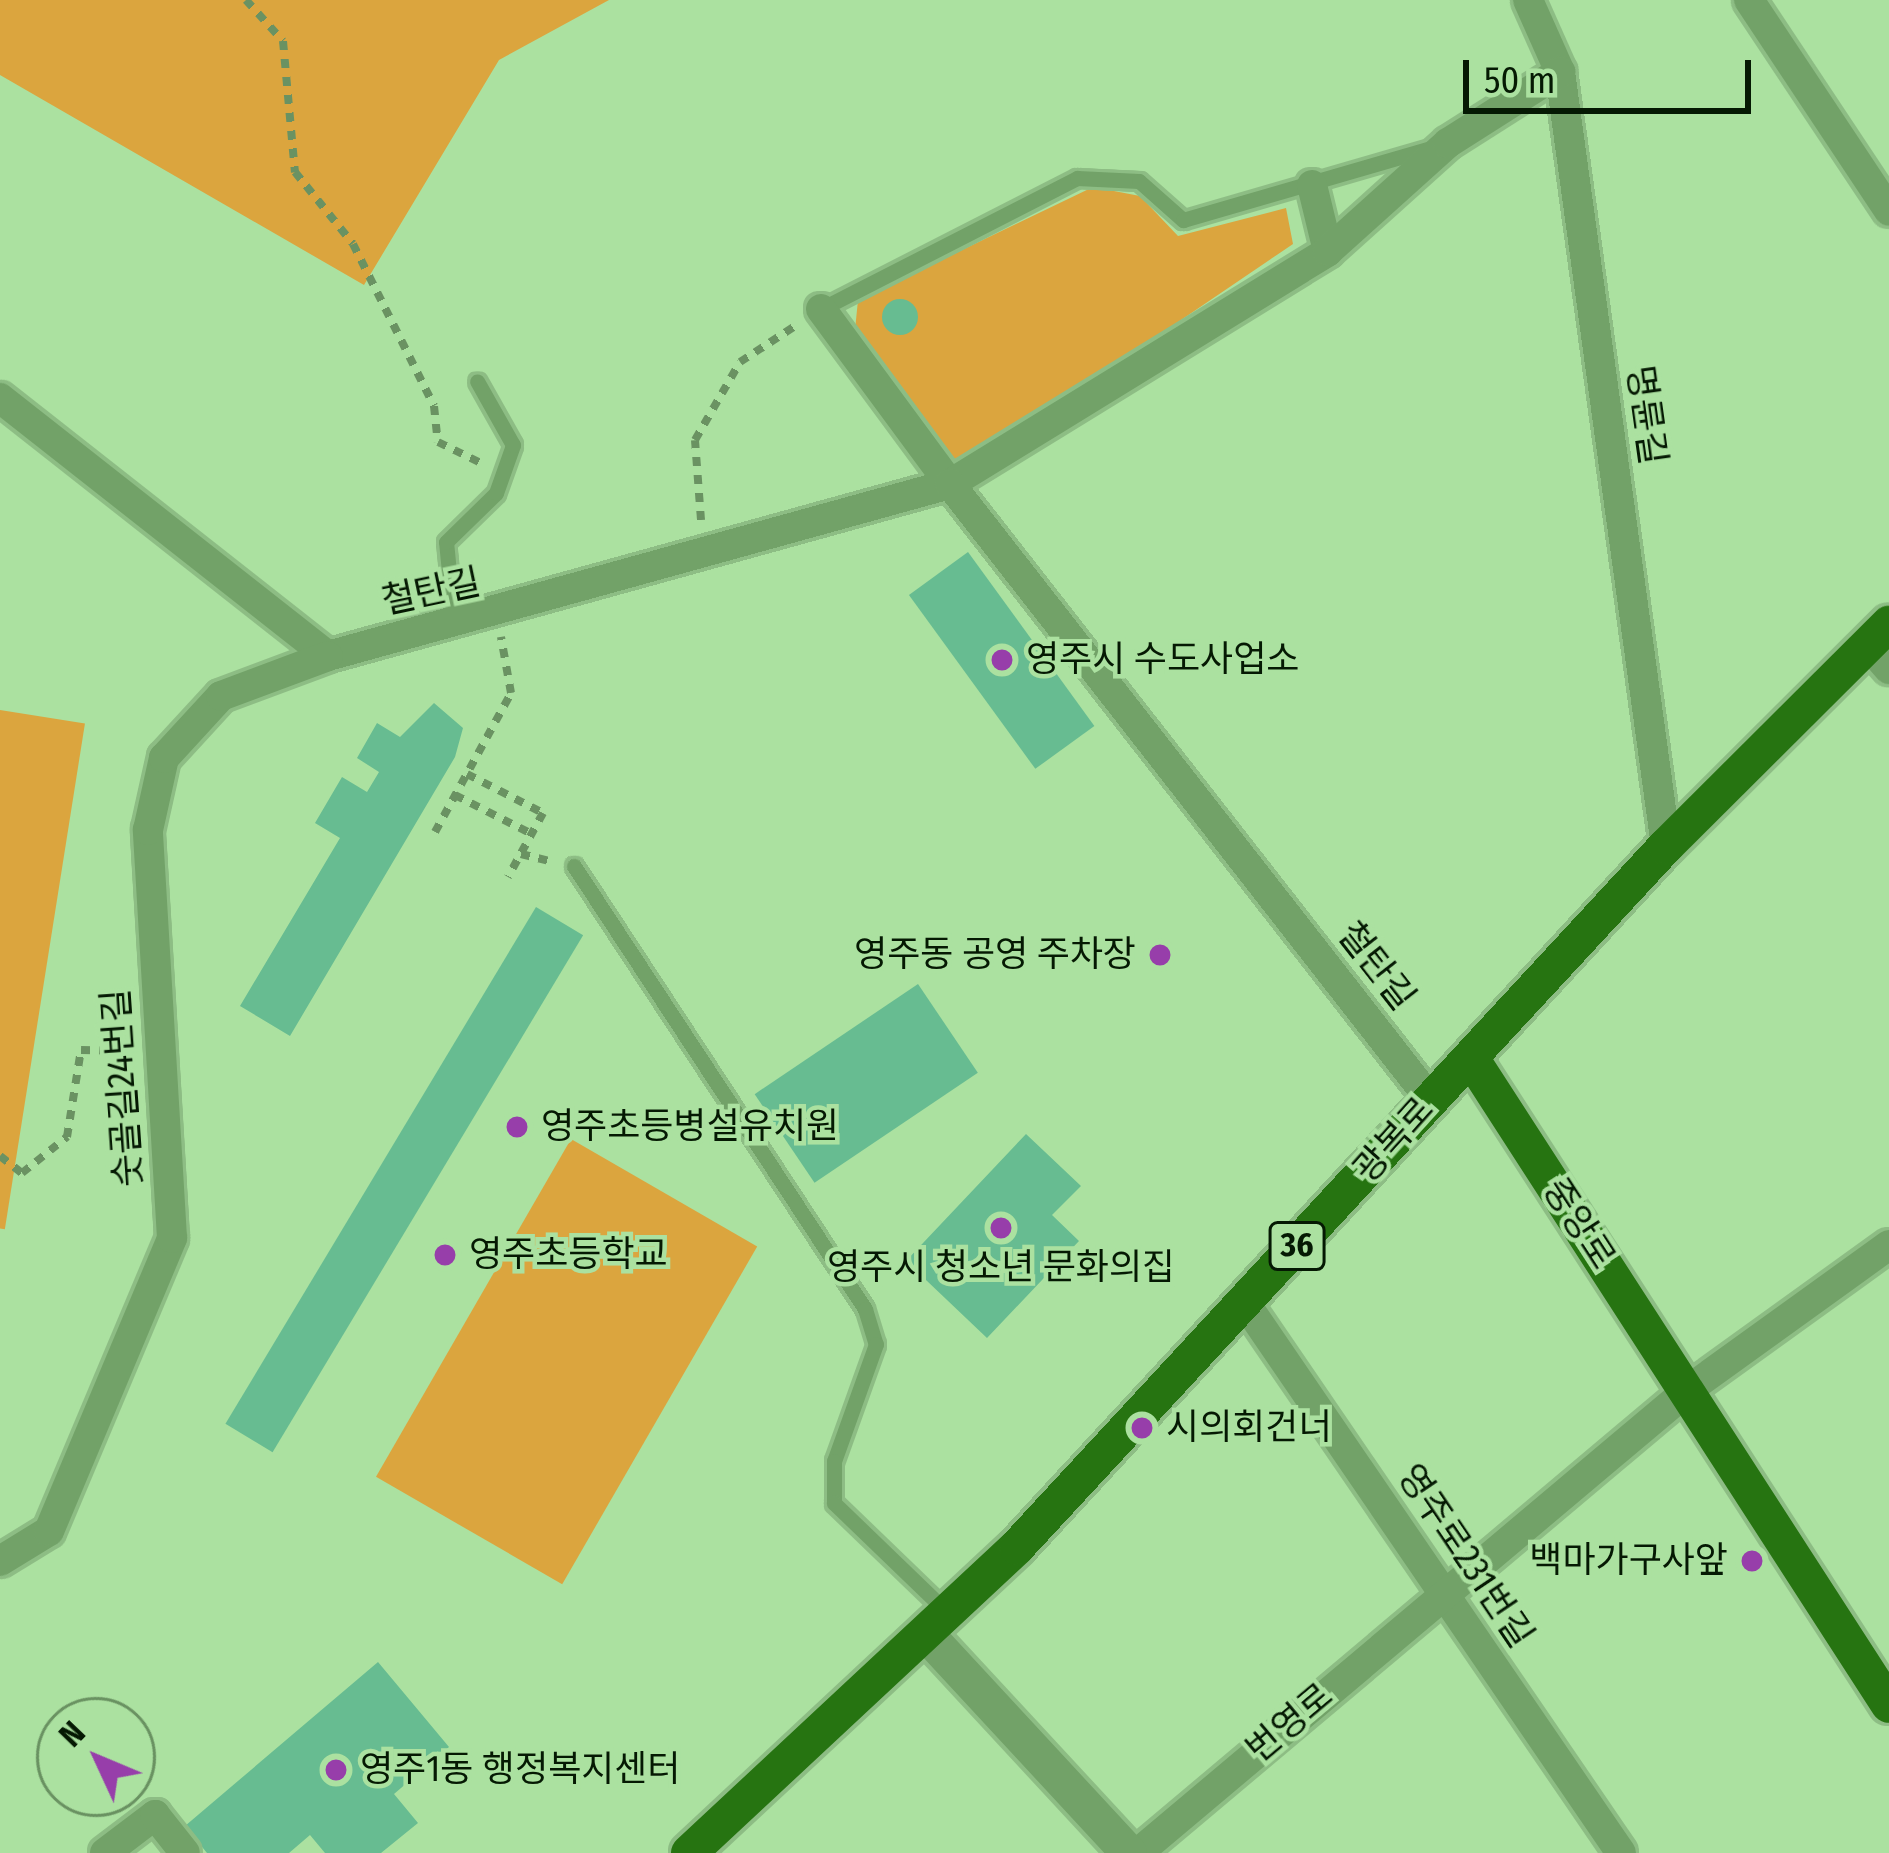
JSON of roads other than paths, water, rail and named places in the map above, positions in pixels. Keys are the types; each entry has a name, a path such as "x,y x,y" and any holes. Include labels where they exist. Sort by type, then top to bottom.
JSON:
{"main road":[{"name":"광복로","path":"689,1853 940,1625 1666,846 1882,646"},
{"name":"중앙로","path":"1471,1058 1889,1706"}],"street":[{"name":"명륜길","path":"1528,0 1560,72 1666,846"},
{"path":"1749,0 1889,211"},
{"path":"950,484 1328,251 1448,143 1560,72"},
{"path":"1312,185 1328,251"},
{"name":"철탄길","path":"821,309 950,484 1430,1099"},
{"path":"0,398 328,656"},
{"name":"철탄길","path":"328,656 454,623 498,617 950,484"},
{"name":"숫골길24번길","path":"0,1561 49,1531 172,1238 148,830 164,758 221,695 328,656"},
{"path":"1443,1593 1688,1390 1889,1245"},
{"name":"영주로231번길","path":"1245,1303 1621,1853"},
{"name":"번영로","path":"940,1625 1133,1853 1443,1593"},
{"path":"105,1853 155,1815 185,1853"}],"lane":[{"path":"821,309 1077,178 1139,181 1183,220 1448,143"},
{"path":"454,623 446,542 489,500 513,445 477,381"},
{"path":"574,866 865,1310 876,1344 834,1461 833,1503 940,1625"}],"place":[{"name":"영주시 수도사업소","path":"1002,660"},
{"name":"영주동 공영 주차장","path":"1160,955"},
{"name":"영주초등병설유치원","path":"517,1127"},
{"name":"영주시 청소년 문화의집","path":"1001,1228"},
{"name":"영주초등학교","path":"445,1255"},
{"name":"시의회건너","path":"1142,1428"},
{"name":"백마가구사앞","path":"1752,1561"},
{"name":"영주1동 행정복지센터","path":"336,1770"}]}
